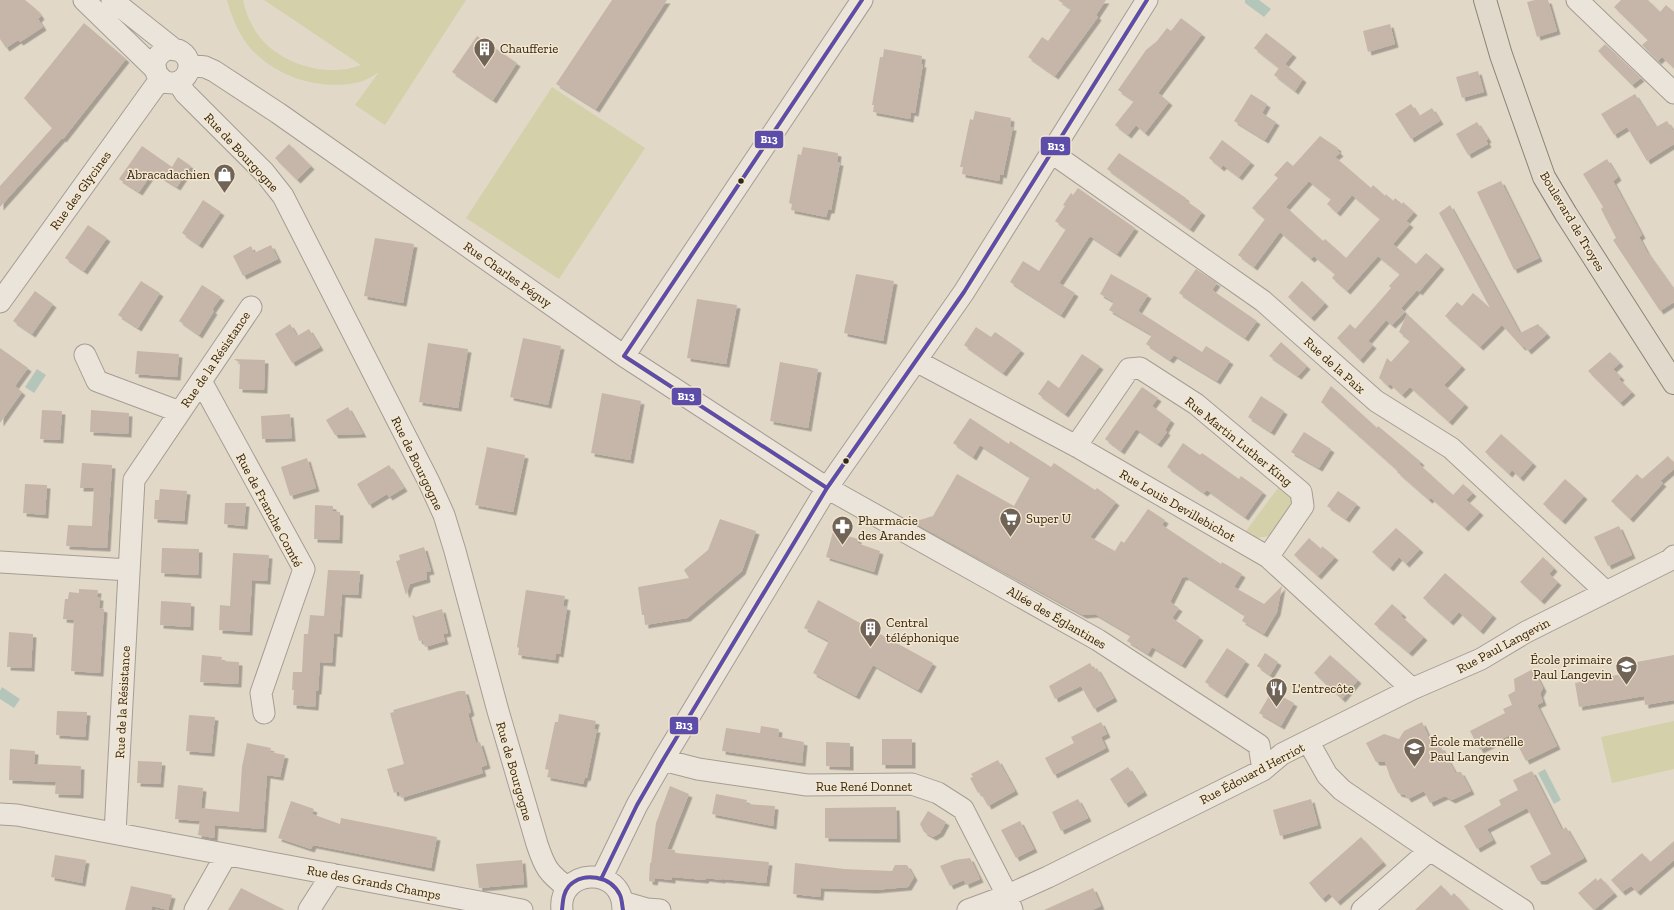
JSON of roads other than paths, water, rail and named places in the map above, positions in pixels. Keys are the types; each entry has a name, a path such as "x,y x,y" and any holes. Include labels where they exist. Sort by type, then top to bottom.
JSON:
{"main road":[{"name":"Boulevard de Troyes","path":"1485,0 1501,56 1544,177 1674,383"}],"street":[{"name":"Rue de Bourgogne","path":"84,0 165,77 185,93 264,172 283,196 429,482 444,515 537,844 551,875 568,888"},
{"path":"112,0 182,57 187,75 165,77 156,65 160,55 170,50 182,57"},
{"path":"624,356 820,50 862,0"},
{"path":"602,877 637,805 663,760 827,488 964,292 1147,0"},
{"path":"1577,0 1674,93"},
{"name":"Rue Charles Péguy","path":"182,57 214,71 278,113 624,356 827,488"},
{"name":"Rue des Glycines","path":"0,302 165,77"},
{"name":"Rue de la Paix","path":"1052,153 1263,301 1376,401 1451,448 1606,592"},
{"name":"Rue de la Résistance","path":"115,834 134,480 251,307"},
{"name":"Rue de la Résistance","path":"86,355 98,381 180,412"},
{"name":"Rue Louis Devillebichot","path":"916,361 1076,446 1268,557 1412,689"},
{"name":"Rue Martin Luther King","path":"1076,446 1129,369 1140,368 1196,404 1301,492 1303,506 1268,557"},
{"name":"Rue de Franche Comté","path":"201,381 304,569 261,694 264,713"},
{"name":"Allée des Églantines","path":"827,488 1118,652 1259,745 1263,770"},
{"name":"Rue Paul Langevin","path":"1308,741 1412,689 1481,659 1526,632 1670,560 1674,556"},
{"path":"0,562 129,570"},
{"name":"Rue Édouard Herriot","path":"968,910 1009,903 1263,770 1282,754 1308,741 1327,775 1342,790 1430,850 1523,910"},
{"name":"Rue René Donnet","path":"663,760 698,769 807,785 912,784 938,793 963,809 1009,903"},
{"name":"Rue des Grands Champs","path":"0,804 9,815 522,910"},
{"path":"1362,910 1430,850"},
{"path":"195,910 226,854"},
{"path":"309,910 332,874"},
{"path":"562,910 563,896 568,888 574,882 583,877 592,876 602,877 616,887 621,894 623,906 660,910"}],"place":[{"name":"Chaufferie","path":"485,68"},
{"name":"Abracadachien","path":"225,194"},
{"name":"Super U","path":"1011,538"},
{"name":"Pharmacie des Arandes","path":"842,546"},
{"name":"Central téléphonique","path":"870,648"},
{"name":"École primaire Paul Langevin","path":"1627,686"},
{"name":"L'entrecôte","path":"1277,708"},
{"name":"École maternelle Paul Langevin","path":"1415,768"}]}
